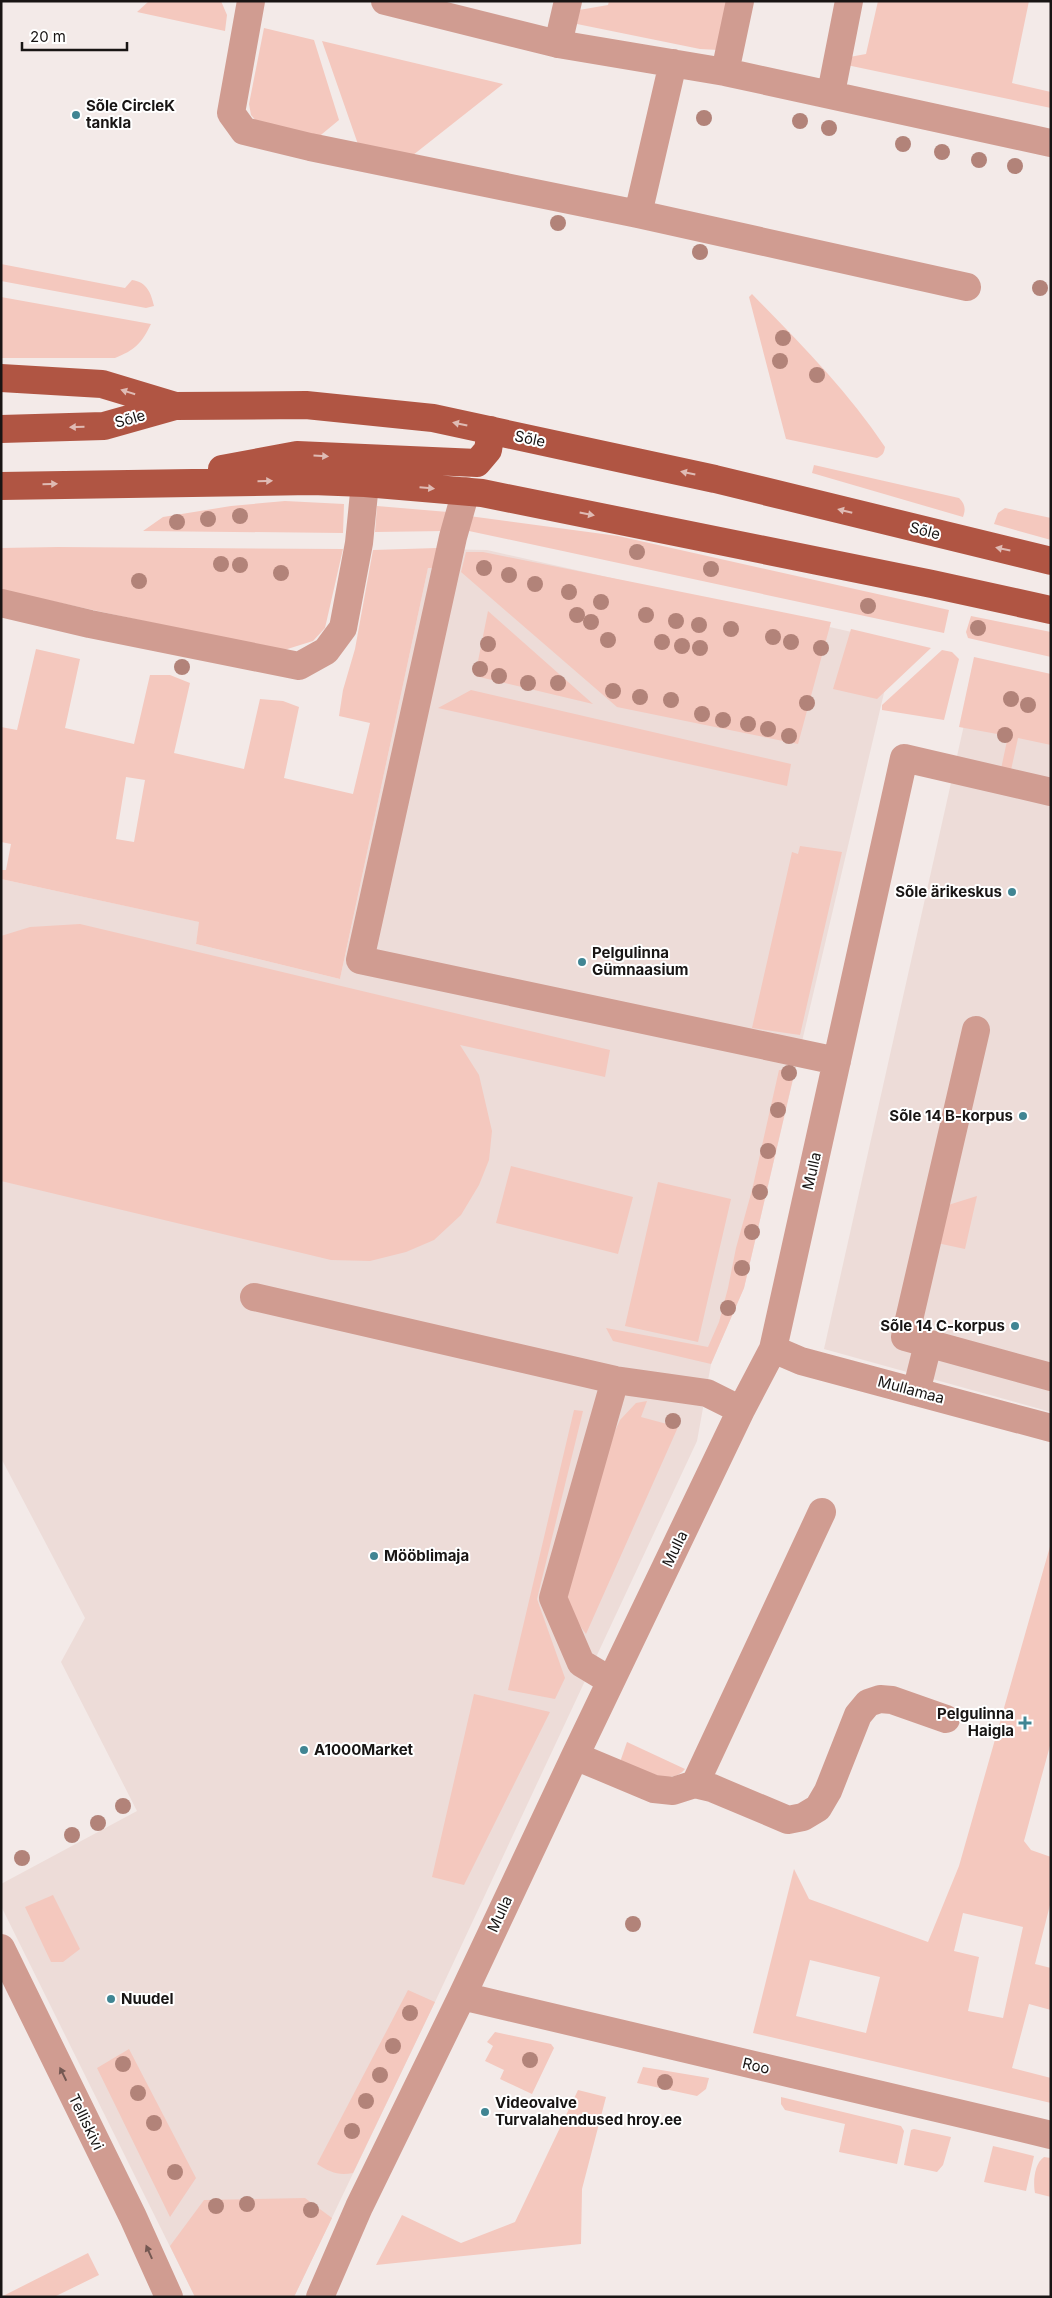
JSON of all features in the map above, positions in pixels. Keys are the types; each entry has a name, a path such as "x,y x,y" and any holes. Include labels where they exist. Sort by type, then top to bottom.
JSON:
{"main road":[{"path":"1,378 102,384 175,406"},
{"name":"Sõle","path":"1,429 104,426 175,406 306,405 433,418 715,479 1051,561"},
{"path":"152,482 297,455 477,463 488,450 491,430"},
{"path":"1,486 152,482 312,481 482,492 1051,610"}],"street":[{"path":"251,1 231,114 244,131 320,149 638,214 966,287"},
{"path":"385,1 558,44 724,72 831,93 1051,143"},
{"path":"558,44 568,1"},
{"path":"724,72 740,1"},
{"path":"831,93 849,1"},
{"path":"638,214 673,63"},
{"path":"1,603 90,624 299,666 326,651 343,628 359,543 365,483"},
{"path":"466,491 453,537 360,960 837,1061"},
{"name":"Mulla","path":"320,2297 359,2207 462,1996 741,1410 773,1349 904,758 1051,792"},
{"path":"976,1030 904,1337 1051,1377"},
{"path":"254,1297 615,1380 707,1393 741,1410"},
{"path":"916,1392 928,1344"},
{"name":"Mullamaa","path":"773,1349 801,1361 1051,1428"},
{"path":"611,1681 581,1663 553,1598 615,1380"},
{"path":"695,1784 822,1512"},
{"path":"575,1756 654,1789 673,1791 695,1784 712,1788 788,1820 803,1817 818,1808 828,1791 858,1715 868,1703 880,1699 892,1700 946,1719"},
{"name":"Telliskivi","path":"1,1948 133,2217 169,2297"},
{"name":"Roo","path":"462,1996 1051,2135"}],"shaded area":[{"path":"149,1 221,1 227,15 225,31 137,12"},
{"path":"609,1 729,1 719,50 700,49 577,24 579,10 608,5"},
{"path":"878,1 1029,1 1012,83 1051,92 1051,108 842,64 844,58 866,54"},
{"path":"264,28 314,40 339,120 316,139 258,123 251,115 249,104"},
{"path":"322,41 503,84 408,159 360,150"},
{"path":"1,264 125,288 132,280 137,281 148,289 154,306 146,308 1,281"},
{"path":"752,294 839,386 855,406 885,447 881,456 877,458 786,439 749,297"},
{"path":"1,297 151,324 137,346 115,358 1,358"},
{"path":"814,465 959,498 963,502 963,517 812,473"},
{"path":"285,501 344,504 343,533 143,531 163,517 231,506"},
{"path":"377,506 448,512 445,531 375,532"},
{"path":"1005,508 1051,518 1051,540 994,524 998,513"},
{"path":"469,516 618,536 949,610 944,633 469,531"},
{"path":"1,548 343,549 325,628 313,641 281,651 1,590"},
{"path":"437,548 434,568 428,568 340,979 196,944 199,922 1,879 1,870 6,870 11,844 1,842 1,727 17,730 36,649 80,659 65,728 134,744 150,675 170,675 190,683 174,753 244,769 260,699 283,701 299,707 284,778 353,794 370,723 339,716 343,690 355,649 373,550","holes":["126,777 145,780 134,842 116,839"]},
{"path":"432,549 487,550 896,642 744,1288 711,1364 697,1441 435,2002 294,2297 195,2297 1,1906 1,1884 137,1811 61,1662 85,1618 1,1458 1,879 200,922 196,944 340,979"},
{"path":"466,552 483,552 831,622 798,744 617,707 461,572"},
{"path":"488,611 593,704 475,676"},
{"path":"971,616 1051,632 1051,657 968,638 966,632"},
{"path":"851,629 931,648 877,699 833,689"},
{"path":"942,650 952,652 959,659 944,720 882,710 882,705"},
{"path":"974,657 1051,674 1051,745 1018,738 1011,770 1001,769 1008,736 959,727"},
{"path":"977,667 1051,683 1051,1412 824,1349"},
{"path":"471,690 791,764 787,786 438,708"},
{"path":"800,846 842,852 800,1035 752,1028 792,852 798,854"},
{"path":"80,924 610,1050 605,1077 460,1045 479,1075 492,1131 489,1160 479,1185 461,1215 434,1240 406,1252 370,1261 331,1260 1,1181 1,936 30,927"},
{"path":"779,1070 795,1070 744,1288 711,1364 613,1341 606,1328 708,1347 719,1322 728,1288"},
{"path":"511,1166 633,1197 618,1254 496,1223"},
{"path":"658,1182 731,1199 698,1342 625,1326"},
{"path":"977,1196 965,1249 937,1243 945,1206"},
{"path":"647,1401 641,1417 678,1427 586,1634 566,1602 603,1457 620,1420 636,1403"},
{"path":"574,1410 583,1411 537,1599 565,1678 555,1699 508,1690"},
{"path":"1051,1543 1051,1742 1024,1841 1031,1850 1051,1857 1051,1901 1035,1964 1051,1968 1051,2010 1029,2004 1012,2068 1051,2078 1051,2103 753,2033 794,1869 809,1899 928,1942 959,1866","holes":["963,1913 1023,1927 1003,2018 968,2011 979,1957 954,1951","810,1960 880,1977 866,2033 796,2016"]},
{"path":"474,1694 550,1712 464,1885 432,1877"},
{"path":"627,1742 685,1769 671,1777 662,1777 620,1762"},
{"path":"53,1895 80,1949 63,1962 51,1962 25,1907"},
{"path":"408,1990 435,2002 353,2173 338,2174 330,2171 317,2164"},
{"path":"495,2032 551,2044 554,2048 532,2094 500,2079 504,2070 485,2061 493,2046 487,2042"},
{"path":"129,2049 196,2178 170,2217 97,2068"},
{"path":"643,2067 709,2078 706,2089 697,2096 637,2083"},
{"path":"578,2090 606,2097 582,2189 581,2244 376,2265 402,2215 461,2243 515,2222"},
{"path":"781,2097 901,2126 904,2131 897,2164 839,2152 845,2124 785,2110 781,2104"},
{"path":"914,2129 951,2137 943,2165 937,2172 904,2165 911,2130"},
{"path":"993,2146 1034,2156 1026,2191 984,2182"},
{"path":"1044,2157 1051,2158 1051,2197 1035,2193 1034,2179 1036,2169"},
{"path":"305,2198 332,2218 294,2297 195,2297 170,2246 204,2200"},
{"path":"88,2253 99,2275 54,2297 1,2297"}],"place":[{"name":"Sõle CircleK tankla","path":"76,115"},
{"name":"Sõle ärikeskus","path":"1012,892"},
{"name":"Pelgulinna Gümnaasium","path":"582,962"},
{"name":"Sõle 14 B-korpus","path":"1023,1116"},
{"name":"Sõle 14 C-korpus","path":"1015,1326"},
{"name":"Mööblimaja","path":"374,1556"},
{"name":"Pelgulinna Haigla","path":"1025,1723"},
{"name":"A1000Market","path":"304,1750"},
{"name":"Nuudel","path":"111,1999"},
{"name":"Videovalve Turvalahendused hroy.ee","path":"485,2112"}]}
